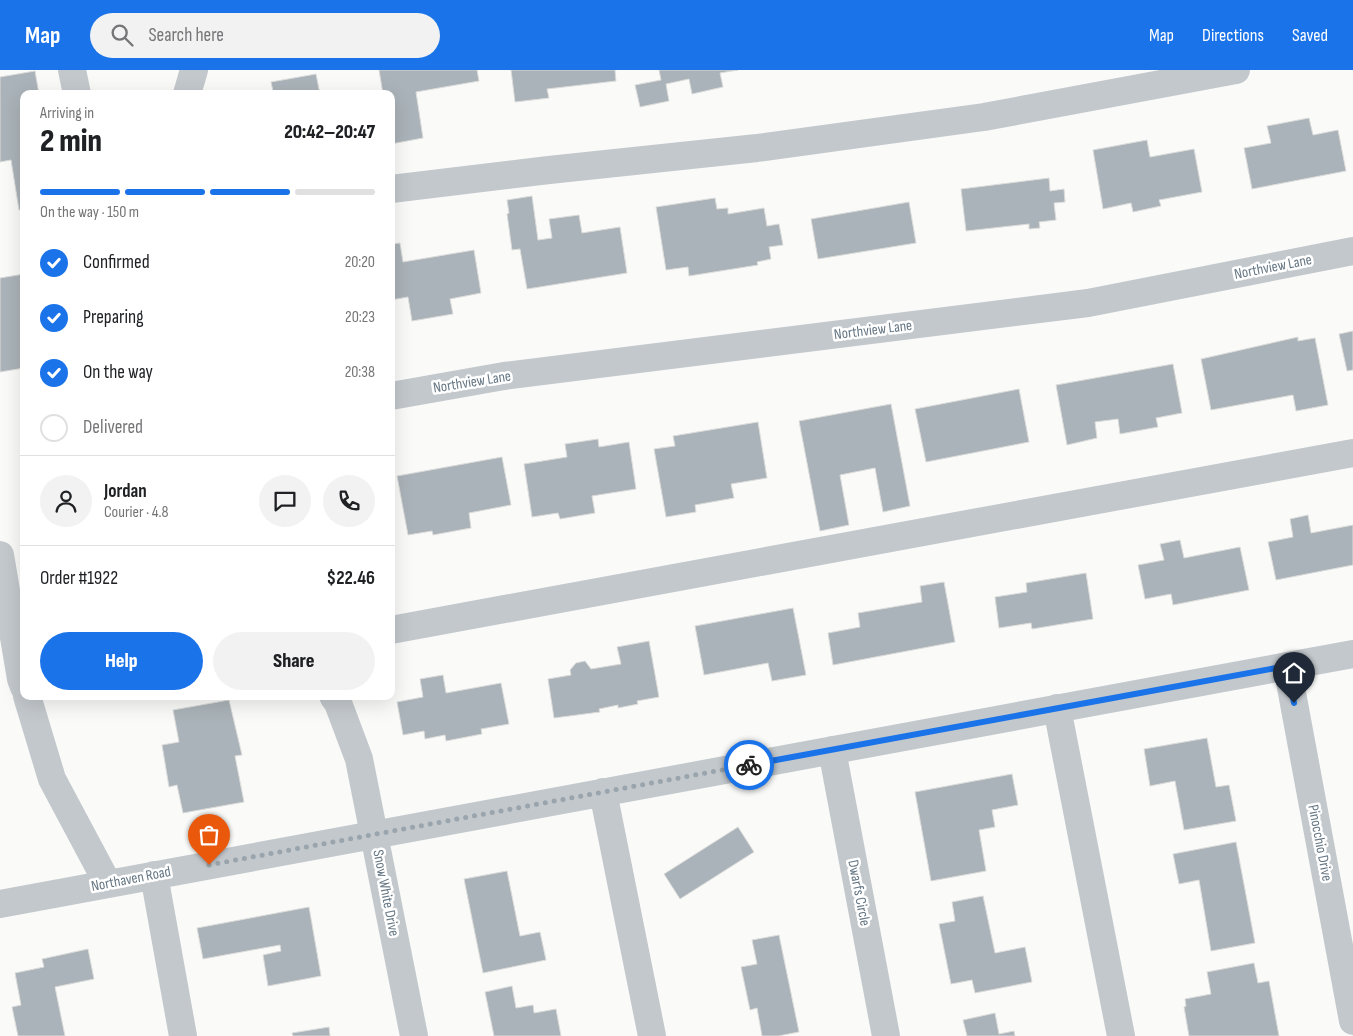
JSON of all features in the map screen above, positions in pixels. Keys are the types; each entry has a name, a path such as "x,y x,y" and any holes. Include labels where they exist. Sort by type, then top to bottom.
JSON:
{"street":[{"path":"72,70 76,90"},
{"path":"188,90 194,70"},
{"path":"395,189 757,148 984,116 1236,70"},
{"name":"Northview Lane","path":"395,395 504,376 1088,303 1353,251"},
{"path":"395,629 1353,453"},
{"path":"0,555 20,673"},
{"name":"Northaven Road","path":"0,904 1353,654"},
{"name":"Pinocchio Drive","path":"1287,666 1353,1021"},
{"path":"27,700 52,779 108,884"},
{"name":"Snow White Drive","path":"336,700 359,759 414,1036"},
{"path":"1058,708 1121,1036"},
{"name":"Dwarfs Circle","path":"832,750 886,1036"},
{"path":"603,792 652,1036"},
{"path":"154,875 183,1036"}],"building":[{"path":"379,70 477,70 479,81 416,92 423,138 395,143 395,90 382,90"},
{"path":"511,70 615,70 616,81 547,89 549,98 515,102"},
{"path":"659,70 738,70 720,73 723,87 692,94 689,79 666,84 669,101 640,107 635,85 661,80"},
{"path":"35,71 38,90 20,90 20,210 11,160 0,162 0,77"},
{"path":"316,74 319,90 273,90 271,82"},
{"path":"1309,118 1313,135 1338,130 1346,171 1252,189 1244,148 1271,143 1267,126"},
{"path":"1147,140 1150,157 1194,149 1202,192 1159,200 1161,206 1133,212 1131,203 1103,209 1093,150"},
{"path":"1049,178 1050,191 1064,189 1065,202 1054,203 1056,220 1039,222 1040,228 1029,229 1029,224 966,231 961,189"},
{"path":"532,196 538,240 552,238 549,219 579,215 582,233 620,227 627,273 527,289 520,249 512,250 507,200"},
{"path":"715,198 717,209 728,208 728,214 764,208 767,226 779,224 783,245 769,247 771,259 757,262 758,265 689,276 688,267 666,270 656,207"},
{"path":"909,202 916,243 818,259 811,219"},
{"path":"400,243 403,262 474,250 481,293 450,299 453,314 412,321 408,297 395,299 395,244"},
{"path":"20,275 20,369 0,372 0,278"},
{"path":"1353,331 1353,370 1347,371 1339,334"},
{"path":"1298,337 1298,341 1315,338 1328,405 1296,411 1293,395 1211,410 1201,359"},
{"path":"1173,364 1182,413 1156,418 1158,427 1120,434 1118,419 1095,422 1097,438 1067,445 1056,385"},
{"path":"1019,389 1029,442 926,462 915,409"},
{"path":"891,404 910,506 883,512 875,468 840,475 849,525 820,531 799,421"},
{"path":"758,422 767,478 731,484 734,498 695,505 696,512 666,517 654,449 675,446 673,436"},
{"path":"598,439 599,447 629,442 636,489 592,496 595,513 560,519 558,513 532,517 524,464 567,457 565,444"},
{"path":"502,457 511,505 469,513 471,528 433,535 432,531 408,535 397,476"},
{"path":"1308,515 1311,533 1353,525 1353,565 1276,580 1268,542 1293,537 1290,519"},
{"path":"1180,540 1184,558 1240,547 1249,590 1173,605 1171,594 1145,599 1138,565 1164,560 1160,544"},
{"path":"1086,573 1093,619 1032,629 1031,623 999,628 995,597 1027,592 1026,583"},
{"path":"944,582 955,642 833,665 828,633 860,627 858,613 922,602 920,586"},
{"path":"793,608 806,675 772,681 768,663 704,675 695,626"},
{"path":"649,641 659,697 637,701 638,704 618,708 618,705 599,709 600,712 554,718 548,679 571,675 570,670 576,663 585,661 591,669 621,664 617,647"},
{"path":"443,675 446,693 501,683 509,724 481,729 482,734 446,741 445,735 425,739 424,731 403,735 397,702 423,697 420,679"},
{"path":"229,700 242,755 235,756 244,802 183,813 177,785 169,787 162,745 179,742 173,710"},
{"path":"1207,738 1216,787 1229,785 1236,821 1184,830 1175,781 1150,786 1144,749"},
{"path":"1012,774 1018,805 992,810 995,827 979,830 986,871 931,881 915,792"},
{"path":"738,827 754,852 680,899 664,874"},
{"path":"1236,842 1255,943 1211,951 1199,880 1179,884 1173,854"},
{"path":"507,871 520,936 540,932 546,960 483,973 464,879"},
{"path":"983,896 995,953 1025,947 1032,982 975,993 972,980 951,984 939,924 955,921 952,902"},
{"path":"309,907 321,976 268,986 263,955 281,951 280,945 203,959 197,928"},
{"path":"779,935 799,1032 778,1036 762,1036 757,1008 750,1010 741,967 757,964 752,940"},
{"path":"88,949 94,979 55,987 65,1036 18,1036 12,1007 21,1005 15,973 44,967 42,959"},
{"path":"1254,963 1258,983 1269,981 1279,1036 1189,1036 1184,1007 1186,1006 1185,999 1211,994 1207,972"},
{"path":"512,986 516,1008 533,1005 534,1013 556,1009 561,1036 494,1036 485,992"},
{"path":"995,1013 999,1034 1014,1031 1015,1036 967,1036 963,1020"},
{"path":"329,1027 330,1036 293,1036 292,1033"}],"way so far":[{"path":"209,865 749,765"}],"route":[{"path":"749,765 1287,666 1294,703"}]}
